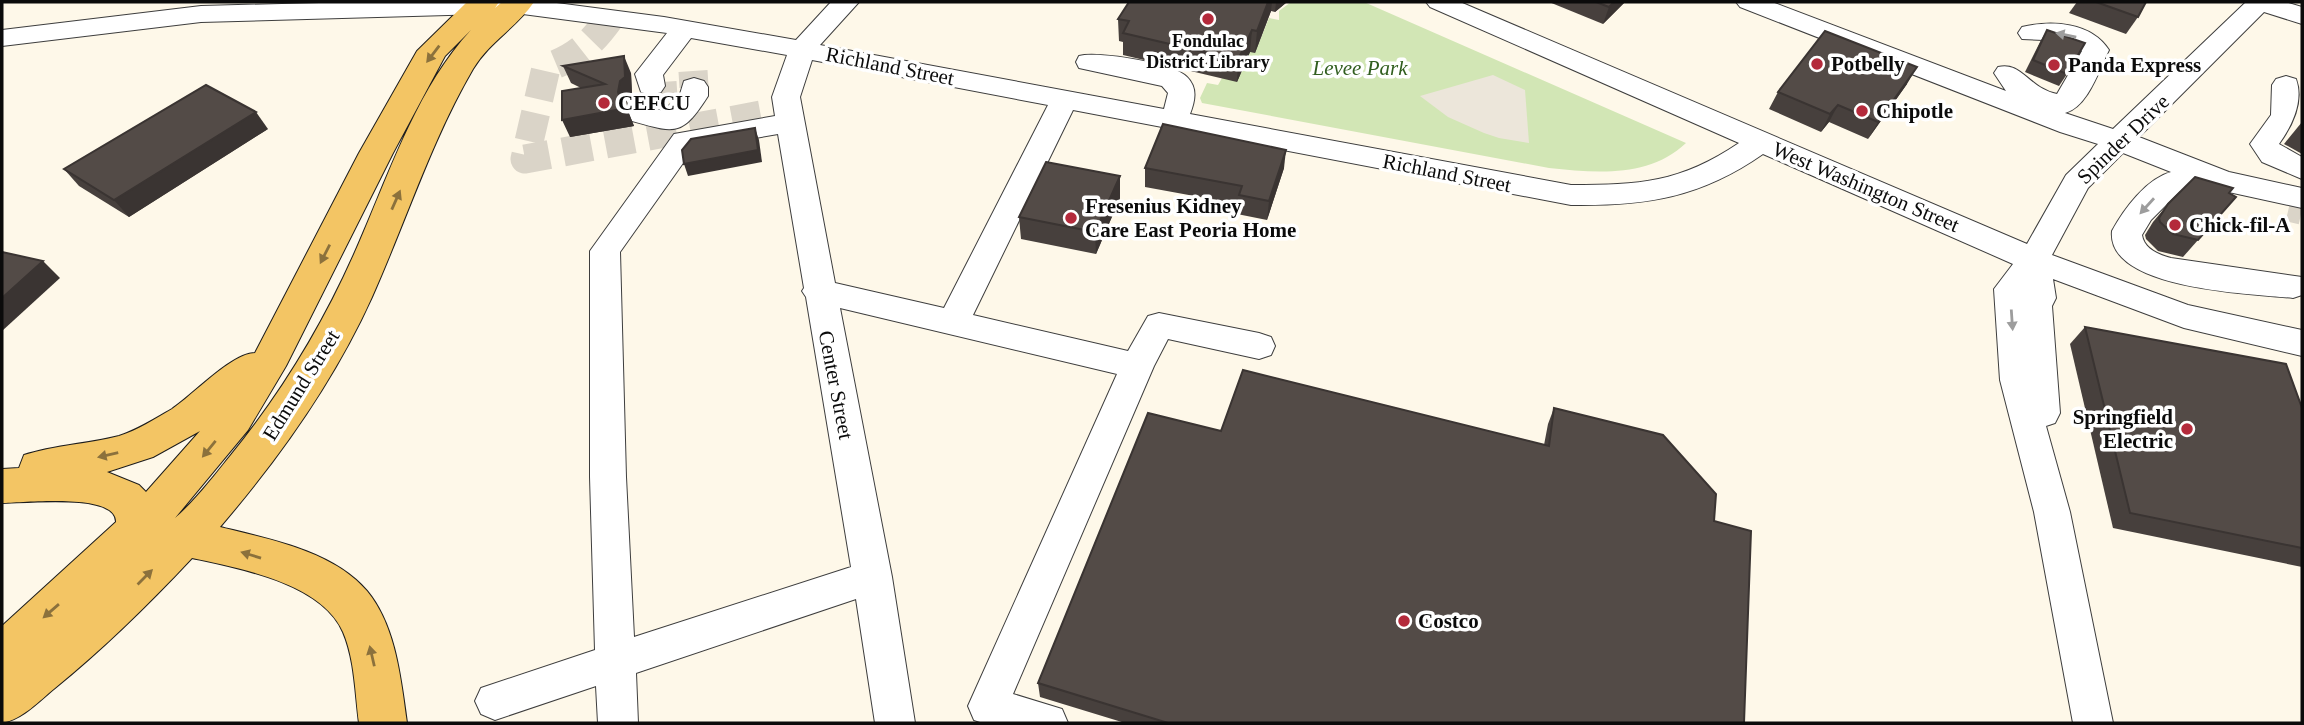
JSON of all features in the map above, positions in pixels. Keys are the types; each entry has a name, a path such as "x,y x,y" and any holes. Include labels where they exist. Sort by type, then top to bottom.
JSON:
{"main road":[{"name":"Edmund Street","path":"2,655 137,530 189,474 234,419 284,336 376,153 432,51 500,3"},
{"name":"Edmund Street","path":"2,702 107,615 184,538 264,443 307,380 352,299 426,129 462,61 500,3"},
{"path":"2,473 121,451 167,431 216,399 284,336"},
{"path":"2,486 88,485 108,488 135,508 137,530 208,541 317,576 337,589 352,605 367,636 383,723"}],"street":[{"name":"Center Street","path":"846,2 814,32 790,74 786,97 818,291 873,577 895,723"},
{"name":"West Washington Street","path":"1439,2 2034,260 2184,317 2301,347"},
{"path":"1749,2 2070,125 2121,141 2294,207"},
{"path":"2260,2 2302,16"},
{"name":"Spinder Drive","path":"2034,260 2077,182 2260,2"},
{"name":"Richland Street","path":"2,38 201,14 338,5 500,3 684,29 804,50 1571,195 1660,192 1702,179 1760,142"},
{"path":"668,90 684,29"},
{"path":"2008,73 2020,90 2049,102 2064,104 2076,89 2096,50 2091,42 2063,32 2031,33"},
{"path":"1089,62 1175,81 1182,97 1174,121"},
{"path":"2286,85 2285,116 2264,144 2272,155 2302,169"},
{"path":"953,322 1065,99"},
{"path":"618,723 608,477 605,251 684,141 791,123"},
{"path":"2249,205 2294,207"},
{"path":"2034,260 2040,298 2036,306 2040,383 2052,512 2093,723"},
{"path":"818,291 1137,366"},
{"path":"1048,723 988,706 1137,366 1159,325 1259,346"},
{"path":"495,701 873,577"}],"lane":[{"path":"2249,205 2195,184 2177,180 2167,184 2127,229 2126,240 2141,258 2161,267 2293,286"}],"green space":[{"name":"Levee Park","path":"1291,2 1364,2 1686,143 1656,162 1639,168 1604,172 1567,170 1202,103 1200,98 1207,83 1218,85 1222,78 1237,81 1250,52 1255,52 1269,18 1279,20 1279,11"}],"shaded area":[{"path":"1493,75 1525,90 1529,143 1484,133 1448,117 1420,96"}],"building":[{"path":"1129,2 1268,2 1257,31 1252,30 1238,60 1123,33 1129,21 1118,19"},
{"path":"1596,2 1614,2 1609,7"},
{"path":"2096,2 2146,2 2138,17"},
{"path":"2047,30 2085,43 2067,74 2033,60"},
{"path":"1825,31 1917,67 1878,122 1838,105 1830,114 1778,92"},
{"path":"624,56 625,77 620,81 618,92 621,102 627,108 562,120 562,91 605,84 563,66"},
{"path":"206,85 256,112 114,200 64,169"},
{"path":"1163,124 1286,150 1269,201 1239,195 1242,186 1145,168"},
{"path":"755,128 758,150 684,164 682,150 691,139"},
{"path":"1046,162 1120,176 1095,232 1019,217"},
{"path":"2195,177 2233,188 2229,193 2236,197 2198,240 2173,234 2159,218 2168,204"},
{"path":"2,252 43,261 2,298"},
{"name":"Springfield Electric","path":"2085,327 2286,364 2302,408 2302,548 2130,513"},
{"name":"Costco","path":"1243,370 1549,446 1554,408 1663,435 1716,494 1714,521 1751,531 1744,723 1168,723 1038,683 1148,413 1221,431"}],"tunnel":[{"path":"610,18 582,49 546,68 525,159 788,110"},
{"path":"693,71 694,87"},
{"path":"662,82 663,97"},
{"path":"2289,207 2302,210"}],"place":[{"name":"Fondulac District Library","path":"1208,19"},
{"name":"Potbelly","path":"1817,64"},
{"name":"Panda Express","path":"2054,65"},
{"name":"CEFCU","path":"604,103"},
{"name":"Chipotle","path":"1862,111"},
{"name":"Fresenius Kidney Care East Peoria Home","path":"1071,218"},
{"name":"Chick-fil-A","path":"2175,225"},
{"name":"Springfield Electric","path":"2187,429"},
{"name":"Costco","path":"1404,621"}]}
